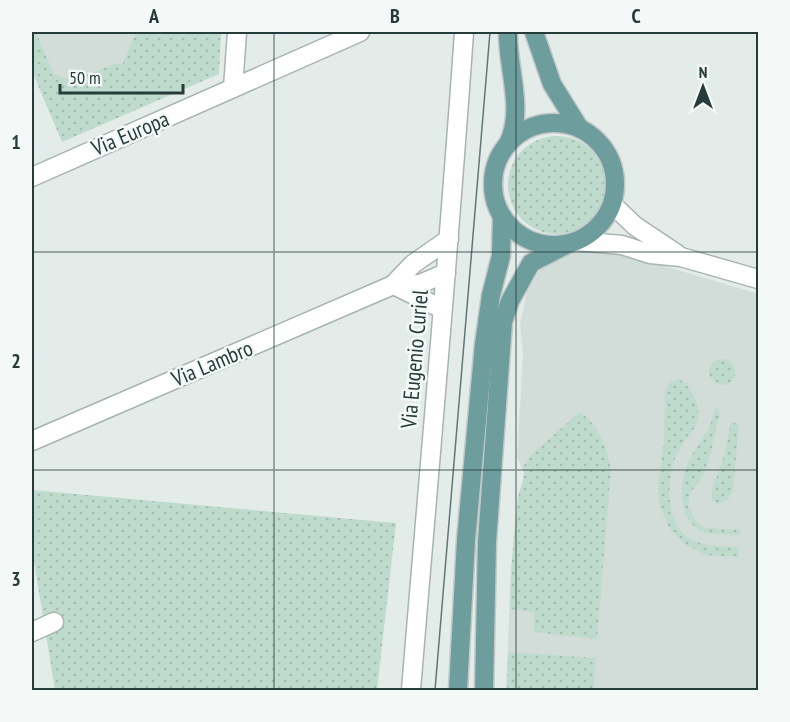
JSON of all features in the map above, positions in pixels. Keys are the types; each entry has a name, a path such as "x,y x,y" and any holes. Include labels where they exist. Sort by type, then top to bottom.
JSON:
{"main road":[{"path":"508,32 508,52 516,102 514,125 508,144 498,160 493,182 494,197 502,216 513,229 533,241 548,245 573,242"},
{"path":"534,32 552,84 580,129"},
{"path":"484,690 487,542 503,322 510,301 531,263 597,228 606,217 612,204 616,184 611,162 599,143 580,129 559,123 544,124 523,132 508,144"},
{"path":"458,690 466,540 484,345 490,295 501,256 502,216"}],"street":[{"path":"233,88 237,32"},
{"name":"Via Europa","path":"32,177 360,32"},
{"name":"Via Eugenio Curiel","path":"411,690 464,32"},
{"path":"612,204 635,226 681,257"},
{"path":"393,285 413,264 449,239"},
{"path":"573,242 622,245 650,254 681,257 759,279"},
{"path":"393,285 420,284 446,273"},
{"path":"393,285 412,292 442,309"},
{"name":"Via Lambro","path":"32,441 393,285"},
{"path":"32,632 54,622"}],"shaded area":[{"path":"36,32 136,32 122,66 116,63 71,80 54,74"},
{"path":"583,250 618,252 758,294 758,690 506,690 511,568 519,496 525,475 517,457 523,354 520,324 527,292 540,269 561,256"}],"green space":[{"path":"32,32 36,32 54,74 72,80 116,63 122,65 136,32 221,32 219,74 62,142 32,71"},
{"path":"557,136 576,140 592,150 602,166 606,185 602,204 592,220 576,230 557,234 538,230 522,220 512,204 508,185 512,166 522,150 538,140"},
{"path":"722,359 731,363 735,372 731,381 722,385 713,381 709,372 713,363"},
{"path":"678,379 690,390 699,412 696,426 678,452 674,462 670,485 671,510 681,531 689,538 713,546 739,548 738,557 706,555 686,545 670,529 660,506 658,484 664,444 665,389 671,382"},
{"path":"717,407 720,412 709,459 702,478 690,493 688,506 695,520 705,528 740,530 740,535 711,534 697,528 689,521 682,500 687,465 708,429"},
{"path":"580,412 597,430 611,469 597,639 534,632 534,612 510,609 515,526 523,467 532,454"},
{"path":"731,422 739,424 733,491 727,500 719,504 712,500 712,490 724,456"},
{"path":"32,490 396,523 377,690 55,690 32,550"},
{"path":"508,652 596,658 593,690 507,690"}],"tram line":[{"path":"435,690 490,32"}]}
